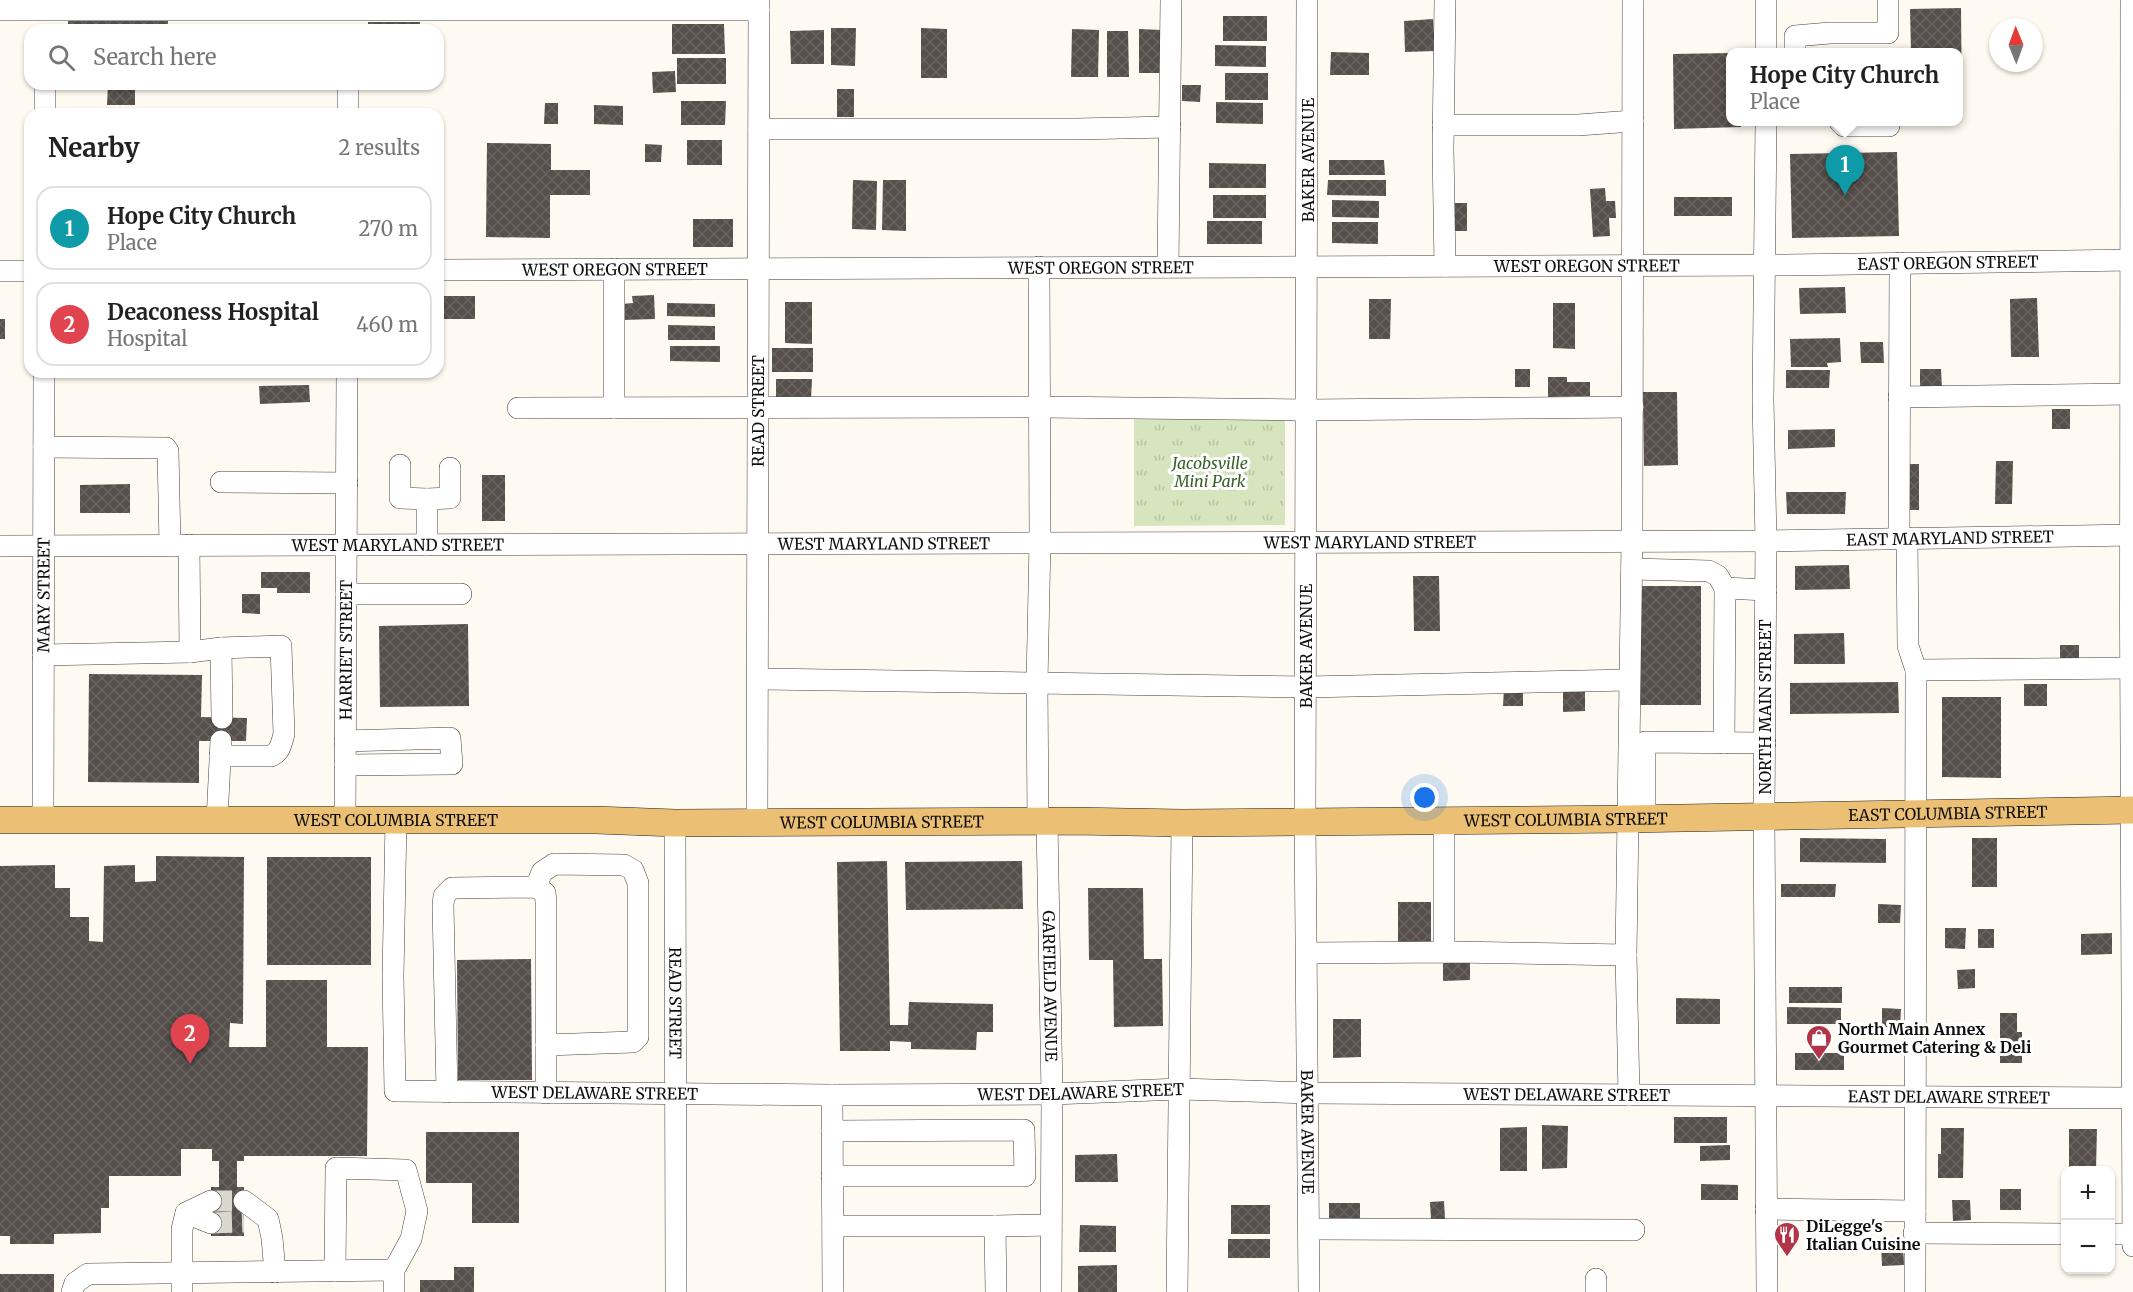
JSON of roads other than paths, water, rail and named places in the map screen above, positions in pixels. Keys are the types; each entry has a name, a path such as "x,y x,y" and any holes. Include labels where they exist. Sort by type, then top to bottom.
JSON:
{"main road":[{"name":"EAST COLUMBIA STREET","path":"1764,816 2132,810"},
{"name":"WEST COLUMBIA STREET","path":"0,820 1182,823 1764,816"}],"street":[{"path":"1168,267 1171,0"},
{"name":"BAKER AVENUE","path":"1307,0 1305,821 1309,1292"},
{"path":"1445,0 1443,125 1445,266"},
{"path":"1633,0 1633,407 1629,680 1637,819"},
{"path":"1766,0 1766,48"},
{"path":"1795,48 1794,36 1831,43 1888,33 1888,0"},
{"path":"2131,0 2133,1246"},
{"path":"0,9 46,13 213,5 349,13 606,5 759,5"},
{"name":"READ STREET","path":"757,822 759,5"},
{"path":"45,90 45,108"},
{"path":"348,90 348,108"},
{"path":"1443,125 1578,124 1633,121"},
{"name":"NORTH MAIN STREET","path":"1766,126 1763,400 1766,541 1764,816 1767,1292"},
{"path":"1844,126 1889,126"},
{"path":"759,129 1170,127"},
{"name":"EAST OREGON STREET","path":"1765,265 2132,260"},
{"path":"1900,263 1899,397 1903,538 1908,646 1916,670 1915,1292"},
{"name":"WEST OREGON STREET","path":"444,270 1765,265"},
{"name":"GARFIELD AVENUE","path":"1039,267 1040,543 1037,682 1052,1094 1052,1292"},
{"path":"614,269 614,408"},
{"path":"0,272 24,271"},
{"name":"MARY STREET","path":"43,819 44,378"},
{"name":"HARRIET STREET","path":"345,821 347,378"},
{"path":"1899,397 2132,394"},
{"path":"518,408 1040,407 1306,410 1633,407"},
{"path":"44,447 166,448 190,652"},
{"path":"400,465 400,498 450,498 450,468"},
{"path":"221,482 347,483"},
{"path":"427,499 427,545"},
{"name":"EAST MARYLAND STREET","path":"1766,541 2132,535"},
{"name":"WEST MARYLAND STREET","path":"0,546 1766,541"},
{"path":"1632,569 1709,572 1718,576 1725,588 1724,743"},
{"path":"1725,588 1766,590"},
{"path":"346,594 461,594"},
{"path":"43,655 190,652 221,648 280,646 284,734 280,748 271,756 221,749 217,820"},
{"path":"221,648 222,718"},
{"path":"1916,670 2131,668"},
{"path":"758,679 1307,687 1629,680"},
{"path":"345,741 450,738 452,764 345,765"},
{"path":"1629,1095 1626,955 1645,742 1765,743"},
{"path":"1444,820 1444,952"},
{"name":"WEST DELAWARE STREET","path":"396,821 393,976 395,1091 832,1095 1052,1094 1180,1089 1309,1093 1765,1095"},
{"name":"READ STREET","path":"675,823 676,1292"},
{"path":"1177,1292 1182,823"},
{"path":"536,887 542,872 554,864 624,865 633,870 638,883 638,1036 633,1042 546,1045"},
{"path":"447,1092 444,896 452,888 536,887 545,893 546,901 546,1093"},
{"path":"1307,953 1444,952 1626,955"},
{"path":"832,1095 833,1292"},
{"name":"EAST DELAWARE STREET","path":"1765,1095 2132,1098"},
{"path":"832,1131 1024,1130 1025,1176 832,1176"},
{"path":"335,1271 336,1168 406,1170 417,1211 411,1239 394,1270 394,1292"},
{"path":"186,1213 211,1201"},
{"path":"1766,1209 1915,1211"},
{"path":"248,1211 268,1219 272,1238 272,1278"},
{"path":"186,1213 211,1223"},
{"path":"182,1283 182,1229 186,1213"},
{"path":"833,1226 1051,1225"},
{"path":"995,1226 996,1292"},
{"path":"1309,1229 1634,1230"},
{"path":"1914,1233 2061,1234"},
{"path":"2115,1234 2133,1234"},
{"path":"72,1292 75,1283 88,1274 121,1274 182,1283 272,1278 335,1271 394,1270"}],"tunnel":[{"path":"211,1201 244,1201"},
{"path":"211,1223 244,1222"}],"place":[{"name":"Hope City Church","path":"1845,195"},
{"name":"North Main Annex Gourmet Catering & Deli","path":"1819,1061"},
{"name":"Deaconess Hospital","path":"190,1064"},
{"name":"DiLegge's Italian Cuisine","path":"1787,1258"}],"park label":[{"name":"Jacobsville Mini Park","path":"1210,472"}]}
